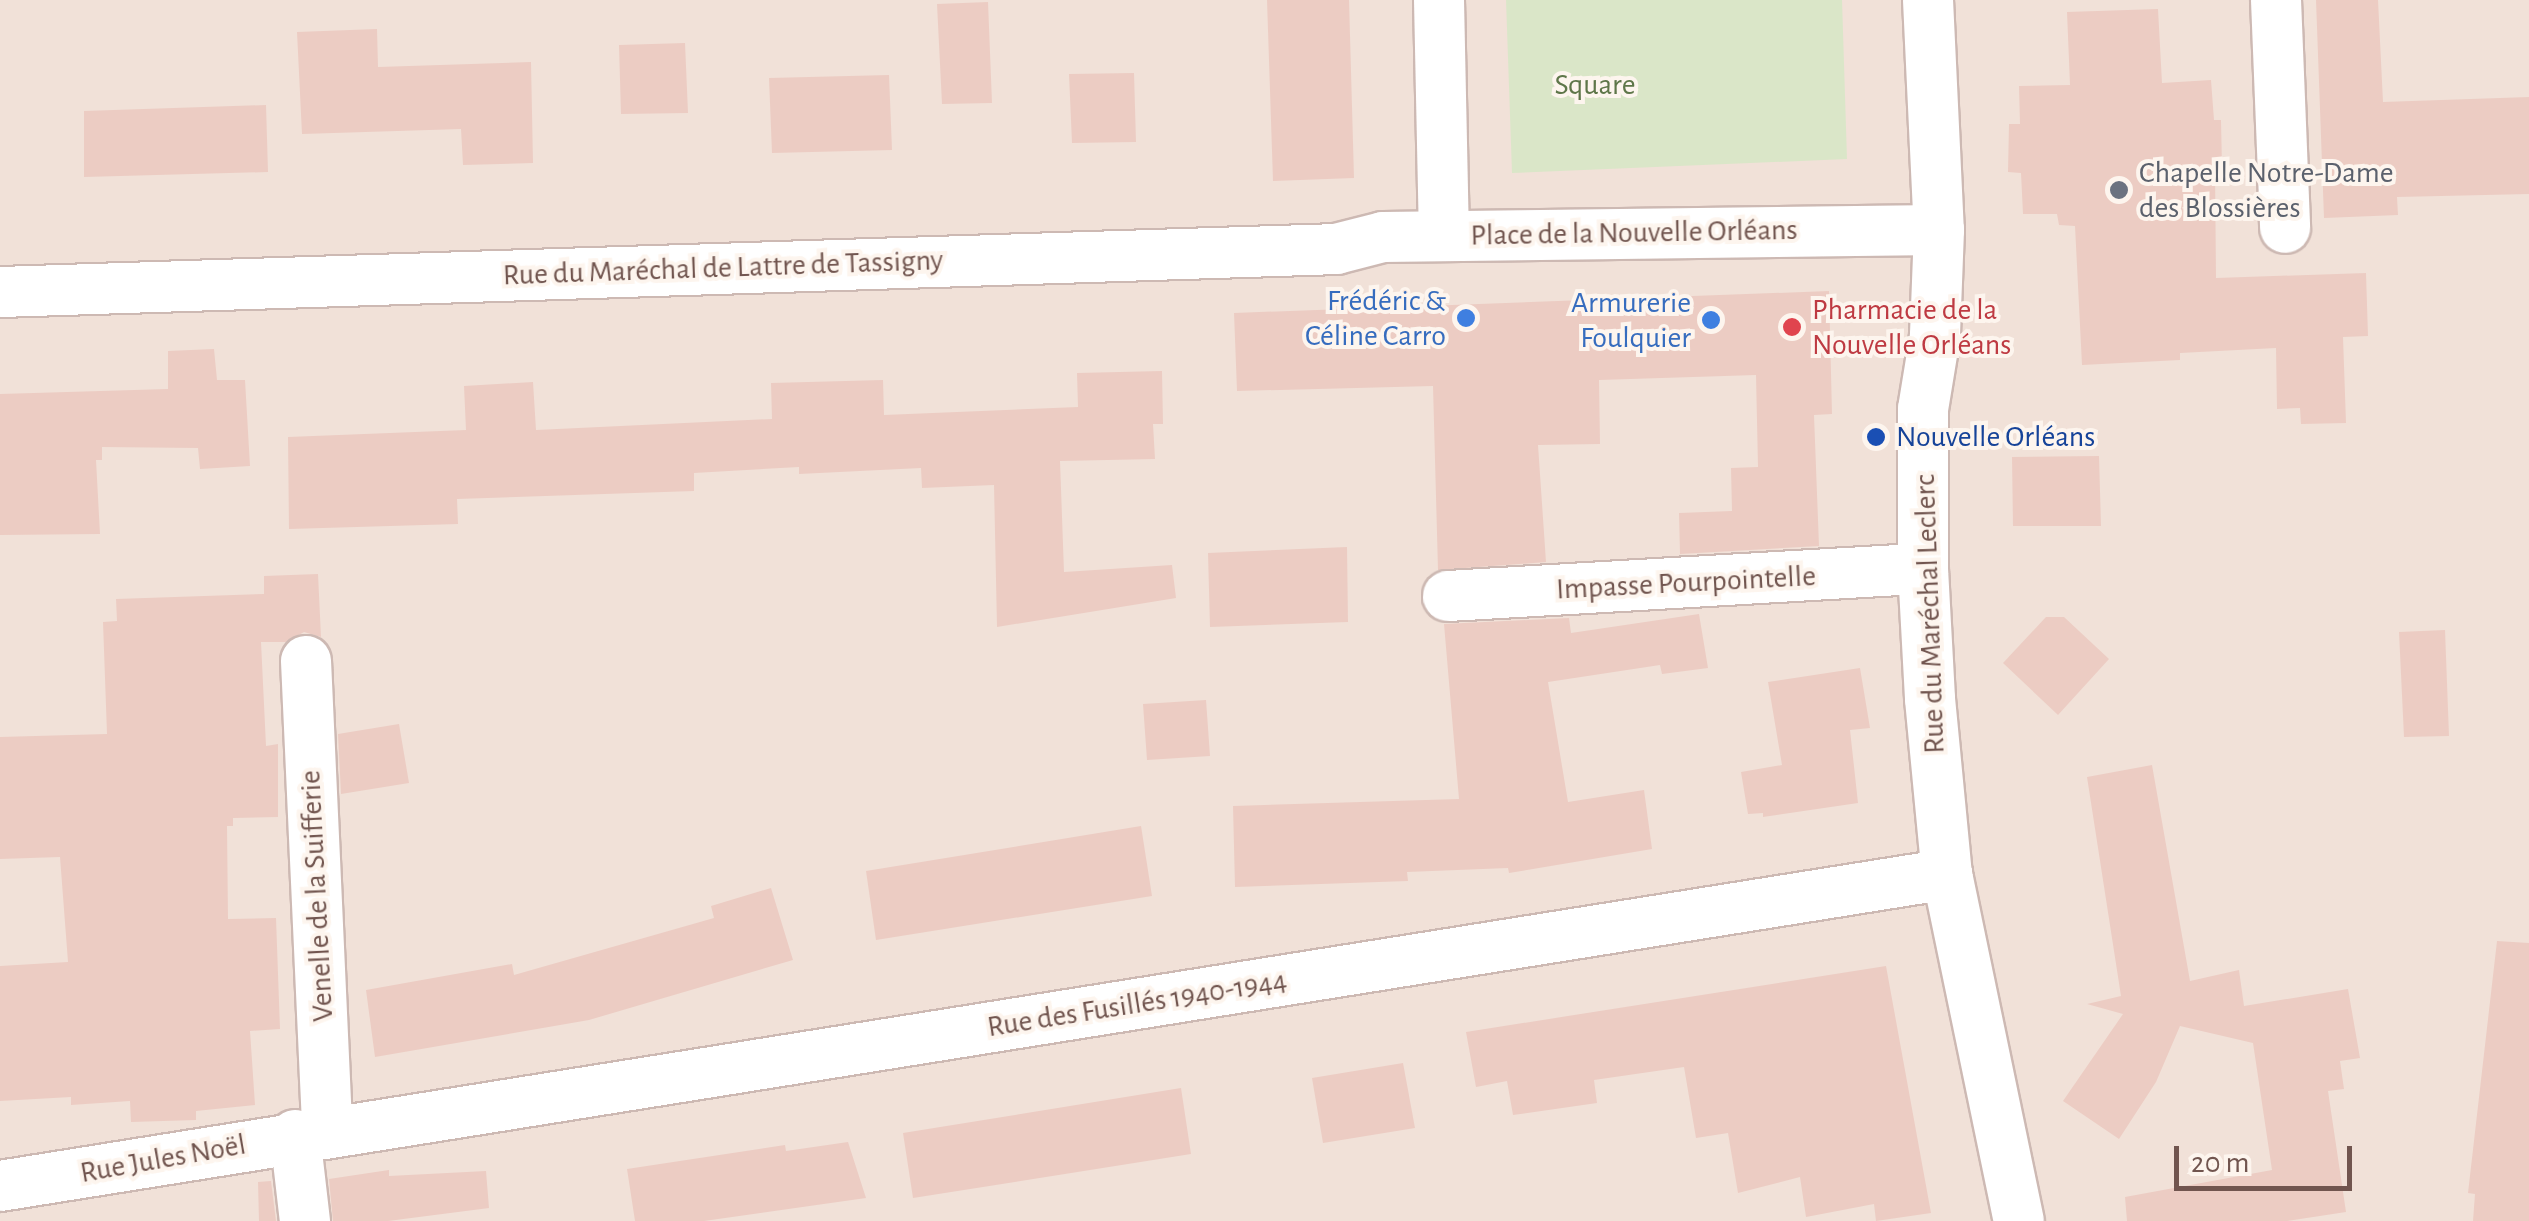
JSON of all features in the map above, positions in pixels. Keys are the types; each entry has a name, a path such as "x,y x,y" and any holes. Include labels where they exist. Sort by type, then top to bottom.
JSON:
{"street":[{"name":"Place de la Nouvelle Orléans","path":"1439,0 1444,236 1939,230"},
{"name":"Rue du Maréchal Leclerc","path":"1928,0 1939,230 1934,336 1923,408 1923,569 1947,874 2019,1221"},
{"path":"2276,0 2286,228"},
{"name":"Rue du Maréchal de Lattre de Tassigny","path":"0,292 1336,249 1383,237 1444,236"},
{"name":"Impasse Pourpointelle","path":"1448,596 1923,569"},
{"name":"Venelle de la Suifferie","path":"305,1221 311,1133 306,661"},
{"name":"Rue des Fusillés 1940-1944","path":"311,1133 1947,874"},
{"name":"Rue Jules Noël","path":"0,1186 311,1133"}],"shaded area":[{"path":"0,0 2529,0 2529,1221 0,1221"}],"green space":[{"name":"Square","path":"1506,0 1842,0 1847,159 1512,173"}],"building":[{"path":"1267,0 1349,0 1354,178 1273,181"},
{"path":"2316,0 2378,0 2383,102 2529,97 2529,194 2397,197 2398,215 2324,218"},
{"path":"988,2 992,103 942,104 937,4"},
{"name":"Chapelle Notre-Dame des Blossières","path":"2158,9 2162,83 2211,80 2214,120 2221,120 2222,167 2215,168 2216,278 2366,273 2368,336 2343,337 2346,423 2301,424 2300,408 2277,409 2276,348 2180,353 2180,360 2082,365 2075,226 2059,225 2057,214 2023,214 2021,173 2008,172 2009,124 2020,124 2019,86 2070,85 2067,12"},
{"path":"377,29 378,67 531,62 533,163 463,165 461,129 302,134 297,32"},
{"path":"685,43 688,113 621,114 619,45"},
{"path":"1134,73 1136,142 1072,143 1069,74"},
{"path":"889,75 892,150 772,153 769,78"},
{"path":"266,105 268,172 84,177 84,111"},
{"path":"1829,291 1832,414 1814,415 1819,546 1680,554 1679,513 1732,511 1731,468 1758,467 1756,375 1599,380 1600,444 1538,445 1546,562 1438,570 1433,386 1237,391 1234,313"},
{"path":"214,349 217,380 245,380 250,466 200,469 198,448 102,447 102,460 96,460 100,534 0,535 0,394 168,389 168,351"},
{"path":"1162,371 1163,424 1153,424 1155,459 1060,461 1064,572 1172,565 1176,598 997,627 994,485 922,488 921,468 799,474 799,467 694,473 694,491 457,499 458,524 289,529 288,437 466,430 464,386 533,382 536,430 772,419 771,383 883,380 884,415 1078,407 1077,373"},
{"path":"2099,456 2101,526 2013,526 2012,457"},
{"path":"1347,547 1348,622 1210,627 1208,553"},
{"path":"318,574 321,637 304,632 286,642 261,642 266,746 278,744 278,817 233,818 233,826 227,826 228,919 276,918 280,1029 250,1031 255,1105 196,1111 196,1120 131,1122 130,1101 71,1105 71,1097 0,1101 0,966 68,962 60,857 0,859 0,737 107,734 103,622 117,621 116,599 264,594 264,576"},
{"path":"1699,614 1708,668 1662,674 1660,665 1548,682 1568,802 1644,790 1652,849 1509,873 1508,868 1407,872 1408,881 1235,887 1233,806 1459,799 1444,624 1569,618 1571,633"},
{"path":"2046,617 2064,617 2109,659 2058,715 2003,663"},
{"path":"2445,630 2449,736 2404,737 2399,632"},
{"path":"1860,668 1870,728 1850,730 1858,803 1763,817 1763,813 1748,814 1741,772 1782,765 1768,682"},
{"path":"1206,700 1210,756 1147,760 1143,704"},
{"path":"399,724 409,783 341,794 338,734"},
{"path":"2152,765 2190,981 2239,970 2244,1006 2348,989 2360,1058 2340,1061 2344,1089 2328,1091 2346,1212 2287,1221 2127,1221 2125,1197 2272,1170 2253,1043 2180,1026 2156,1082 2119,1139 2063,1101 2123,1014 2087,1004 2121,996 2087,777"},
{"path":"1141,826 1152,896 876,940 866,871"},
{"path":"771,888 793,960 589,1020 375,1057 366,990 512,964 514,975 714,918 711,906"},
{"path":"2497,941 2529,943 2529,1221 2473,1221 2475,1194 2468,1193"},
{"path":"1886,966 1931,1213 1876,1221 1874,1204 1806,1217 1800,1177 1738,1193 1728,1133 1696,1138 1684,1067 1594,1080 1597,1103 1513,1115 1507,1081 1476,1087 1466,1032"},
{"path":"1403,1063 1415,1128 1323,1143 1312,1078"},
{"path":"1181,1088 1191,1154 913,1198 903,1133"},
{"path":"848,1142 866,1198 704,1221 635,1221 627,1169 785,1145 786,1151"},
{"path":"389,1170 389,1176 486,1171 489,1208 388,1221 333,1221 329,1179"},
{"path":"271,1181 276,1221 259,1221 258,1182"}],"place":[{"name":"Chapelle Notre-Dame des Blossières","path":"2119,190"},
{"name":"Frédéric & Céline Carro","path":"1466,318"},
{"name":"Armurerie Foulquier","path":"1711,320"},
{"name":"Pharmacie de la Nouvelle Orléans","path":"1792,327"},
{"name":"Nouvelle Orléans","path":"1876,437"}]}
